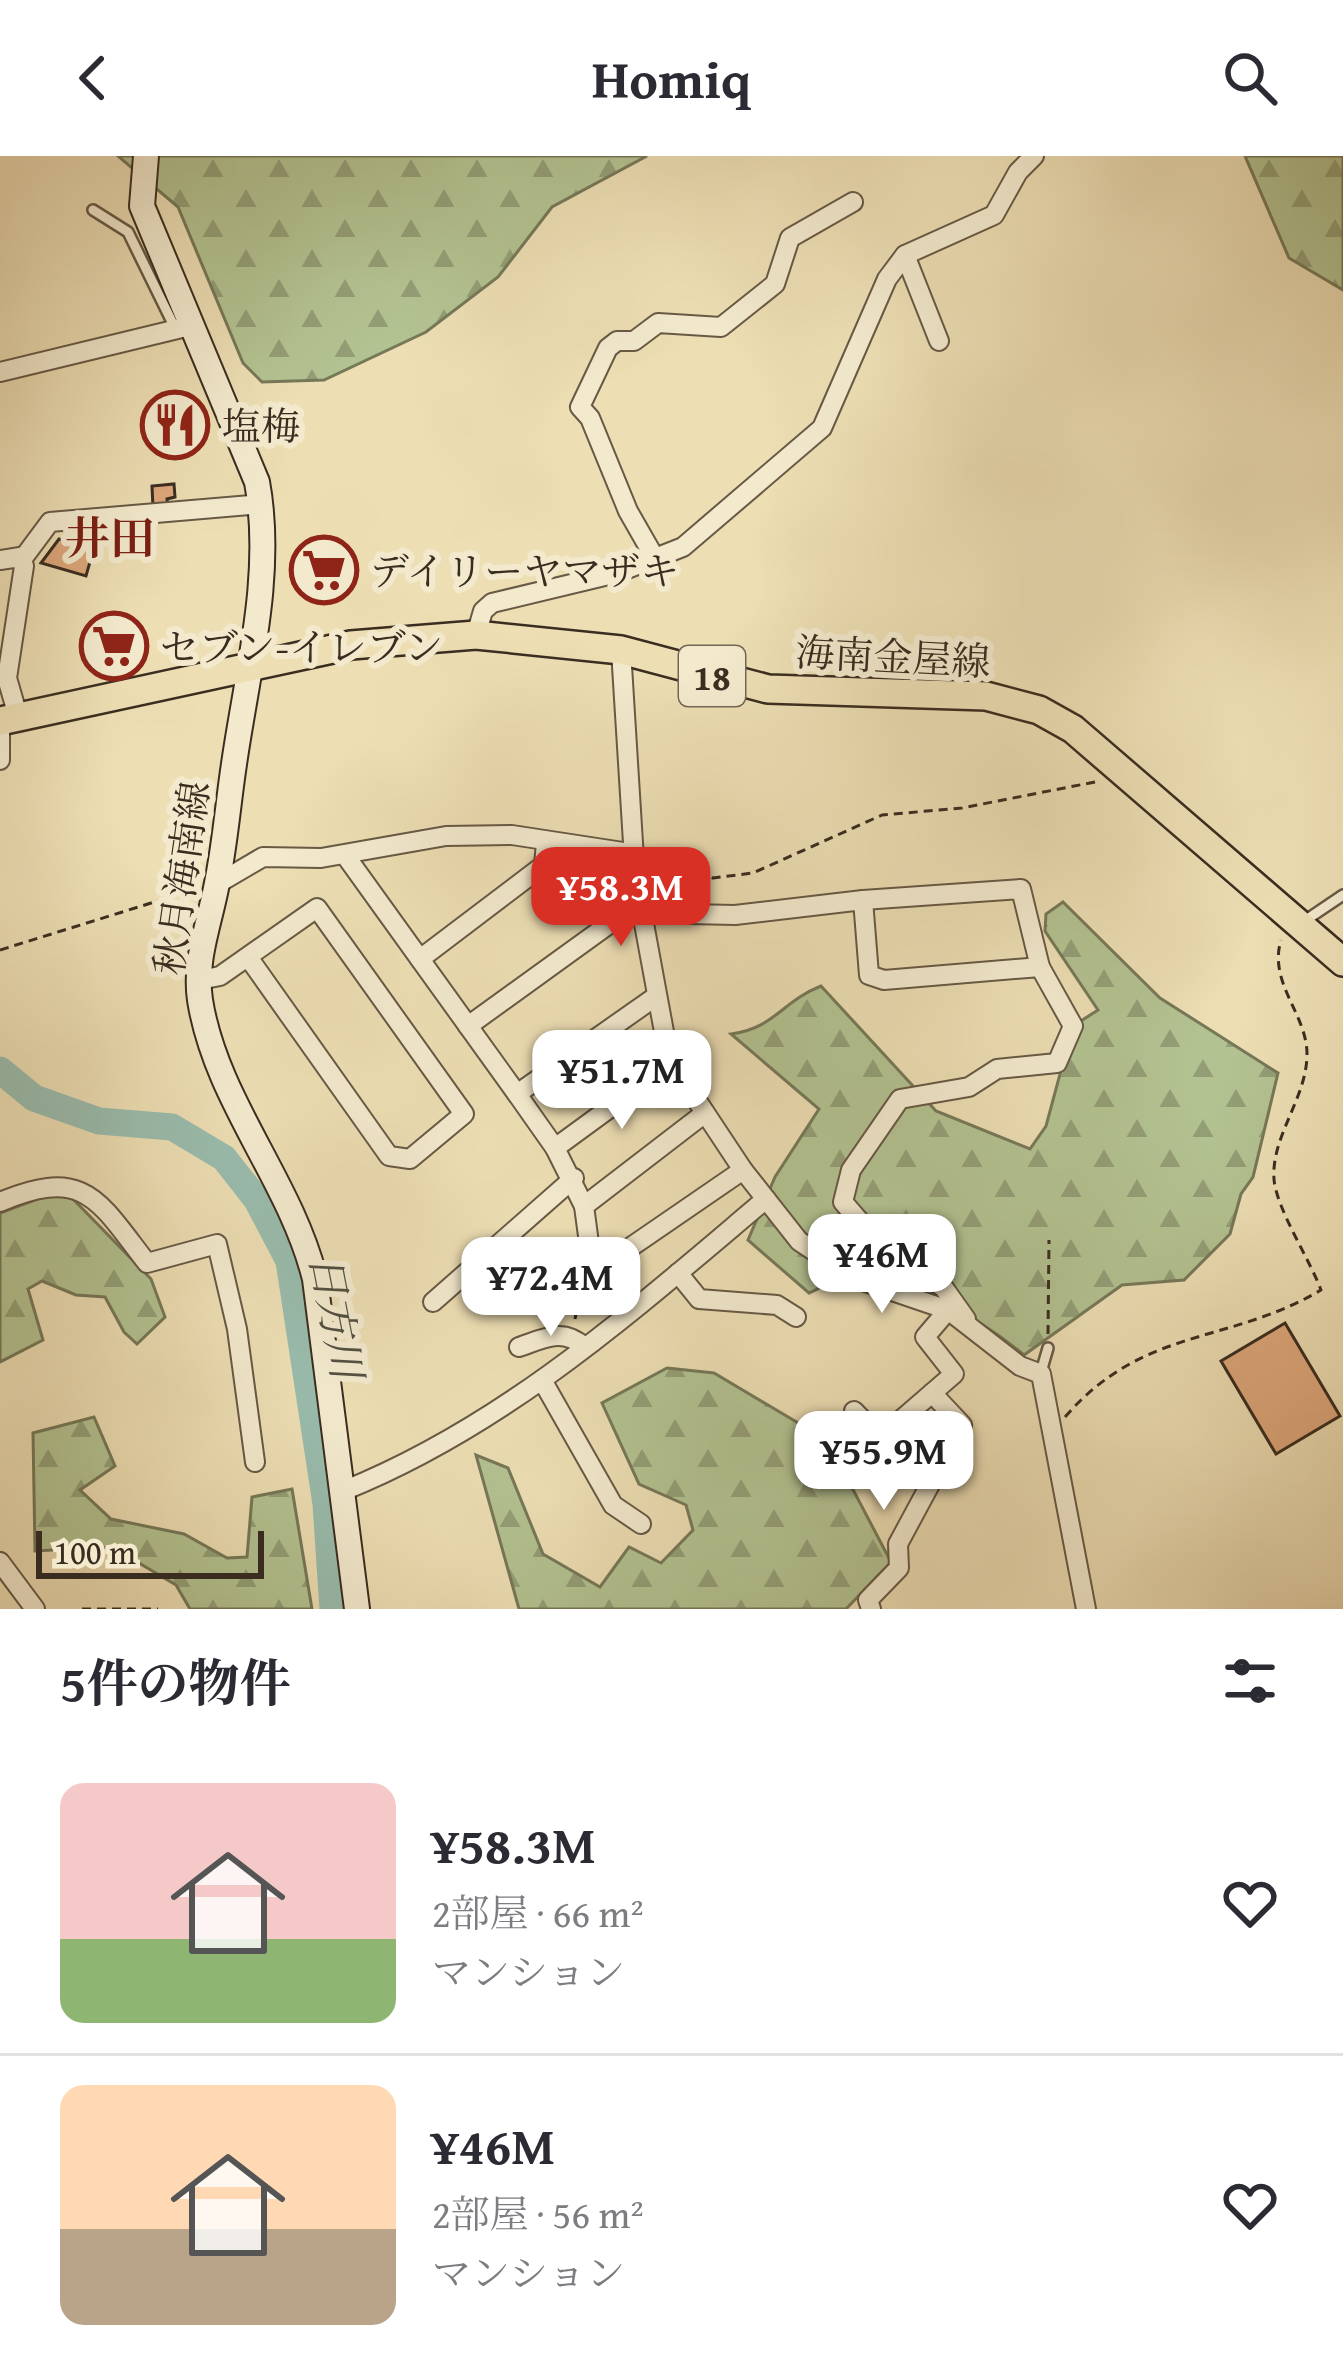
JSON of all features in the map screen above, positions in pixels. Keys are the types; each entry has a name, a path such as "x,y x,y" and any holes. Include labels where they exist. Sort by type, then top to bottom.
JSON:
{"main road":[{"name":"秋月海南線","path":"146,156 142,206 182,327 261,503 264,523 250,667 200,980 213,1046 304,1235 357,1609"},
{"name":"海南金屋線","path":"6,720 351,645 476,635 621,650 768,688 986,697 1039,710 1128,773 1343,962"}],"street":[{"path":"476,635 483,611 492,603 656,560 683,547 822,428 887,279 905,256 994,215 1018,172 1034,156"},
{"path":"656,560 628,511 590,418 580,407 608,348 617,340 634,341 658,323 721,327 775,284 790,238 853,202"},
{"path":"905,256 939,341"},
{"path":"0,372 182,327"},
{"path":"0,760 21,561 50,522 261,503"},
{"path":"0,560 21,561"},
{"path":"621,650 642,907 655,997 674,1060 743,1170 799,1241 854,1278 948,1310 1020,1366 1041,1374 1086,1609"},
{"path":"217,884 263,856 345,855 446,836 512,835 636,854"},
{"path":"420,958 544,865 546,843"},
{"path":"345,855 574,1178 584,1205 593,1273 743,1170"},
{"path":"468,1026 642,907 735,915 1021,889 1040,967 1073,1026 1057,1063 997,1069 969,1087 900,1099 851,1170 843,1202 875,1239 944,1288 968,1322"},
{"path":"863,900 869,975 884,980 1040,967"},
{"path":"200,980 220,976 317,908 464,1114 410,1159 389,1156 248,957"},
{"path":"517,1094 655,997"},
{"path":"555,1148 674,1060"},
{"path":"584,1205 705,1113"},
{"path":"433,1302 574,1178"},
{"path":"0,1202 37,1187 75,1186 94,1196 148,1263 217,1244 237,1329 255,1462"},
{"path":"343,1491 420,1460 542,1380 578,1342 678,1273 766,1199"},
{"path":"678,1273 699,1299 777,1305 796,1317"},
{"path":"854,1411 880,1438 954,1374 925,1336 948,1310"},
{"path":"519,1347 578,1342"},
{"path":"542,1380 613,1505 641,1524"},
{"path":"871,1609 868,1600 898,1568 898,1544 962,1425 932,1393"},
{"path":"0,1562 34,1609"}],"lane":[{"path":"93,210 128,232 182,327"},
{"path":"1300,924 1343,895"},
{"path":"1041,1374 1048,1348"}],"path":[{"path":"636,854 713,878 753,873 853,823 883,814 962,808 1078,788 1128,773"},
{"path":"0,950 217,884"},
{"path":"1052,1432 1095,1382 1172,1341 1297,1304 1321,1290 1274,1181 1280,1140 1295,1107 1307,1053 1277,969 1282,935 1300,924"},
{"path":"1048,1348 1049,1240"},
{"path":"578,1342 582,1281 593,1273"},
{"path":"82,1609 158,1609"}],"green space":[{"path":"118,156 647,156 552,207 498,277 426,332 324,380 262,382 243,363 178,207"},
{"path":"1245,156 1343,156 1343,290 1289,258"},
{"path":"1063,902 1160,998 1278,1073 1253,1177 1241,1194 1230,1234 1184,1280 1122,1285 1024,1355 967,1315 896,1282 853,1275 809,1293 748,1240 775,1177 819,1109 731,1034 758,1026 821,986 936,1111 1030,1149 1046,1126 1073,1026 1098,1010 1045,931 1046,914"},
{"path":"48,1195 71,1197 151,1279 165,1317 137,1344 124,1332 105,1297 76,1295 42,1281 28,1289 43,1340 0,1362 0,1213"},
{"path":"667,1368 714,1373 827,1440 891,1562 846,1609 519,1609 476,1455 508,1468 543,1554 600,1587 629,1547 661,1563 693,1530 686,1505 639,1484 602,1403"},
{"path":"94,1417 115,1466 80,1490 111,1519 184,1534 227,1558 247,1557 252,1497 292,1489 312,1609 190,1609 176,1585 112,1547 35,1551 33,1433"}],"building":[{"name":"塩梅","path":"180,414 191,432 162,432 161,419"},
{"path":"174,484 175,497 167,499 168,507 153,508 152,486"},
{"path":"59,539 94,548 86,576 41,563"},
{"name":"デイリーヤマザキ","path":"330,544 346,585 320,596 303,554"},
{"path":"1285,1323 1340,1416 1276,1454 1221,1361"}],"waterway":[{"name":"日方川","path":"0,1070 34,1098 99,1121 172,1127 224,1158 257,1200 289,1261 326,1504 333,1609"}],"place":[{"name":"塩梅","path":"175,425"},
{"name":"デイリーヤマザキ","path":"324,570"},
{"name":"セブン-イレブン","path":"114,646"}],"district":[{"name":"井田","path":"110,537"}]}
